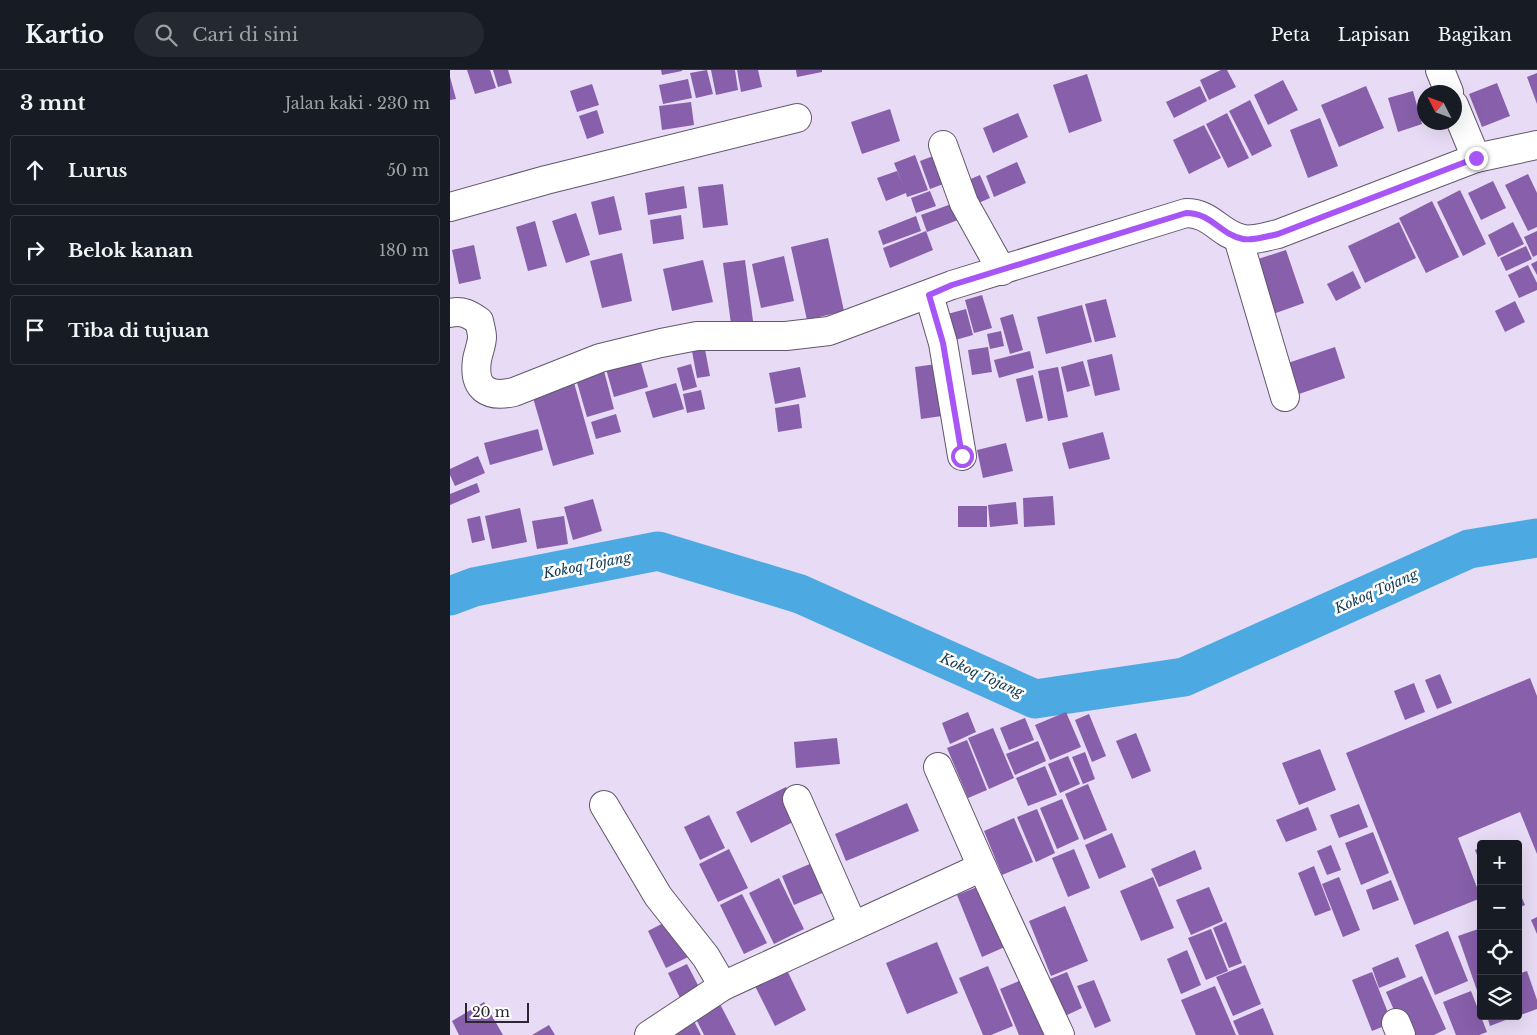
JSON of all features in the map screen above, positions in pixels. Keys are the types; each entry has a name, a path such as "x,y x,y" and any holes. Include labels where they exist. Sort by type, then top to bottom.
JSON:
{"street":[{"path":"1440,70 1446,85"},
{"path":"450,207 546,180 797,118"},
{"path":"1462,124 1476,158"},
{"path":"943,145 964,204 1002,271"},
{"path":"450,313 458,311 468,314 479,321 482,337 476,372 479,386 486,392 501,395 514,392 600,358 661,343 697,336 810,335 829,331 952,285 1186,213 1198,213 1238,238 1245,240 1278,234 1476,158 1537,145"},
{"path":"1238,238 1285,397"},
{"path":"929,295 943,343 962,456"},
{"path":"938,767 1060,1035"},
{"path":"797,799 853,926"},
{"path":"604,805 658,896 706,957 723,986"},
{"path":"649,1035 723,986 982,867"}],"building":[{"path":"467,70 490,70 496,88 475,94"},
{"path":"493,70 508,70 512,83 498,87"},
{"path":"661,70 682,70 682,71 662,75"},
{"path":"707,70 713,94 696,98 690,73"},
{"path":"711,70 735,70 738,90 716,95"},
{"path":"737,70 758,70 762,87 741,92"},
{"path":"796,70 822,70 822,72 797,77"},
{"path":"1221,70 1227,70 1236,87 1209,100 1200,80"},
{"path":"1537,73 1537,104 1527,77"},
{"path":"1087,74 1102,121 1069,133 1053,85"},
{"path":"450,77 456,99 450,100"},
{"path":"688,79 692,98 663,104 659,85"},
{"path":"1283,80 1298,110 1268,125 1254,95"},
{"path":"1497,83 1510,116 1482,127 1469,94"},
{"path":"592,84 599,105 577,112 570,91"},
{"path":"1200,86 1207,101 1174,118 1166,102"},
{"path":"1366,86 1384,128 1339,147 1321,105"},
{"path":"1413,91 1417,106 1417,126 1398,132 1388,98"},
{"path":"1250,100 1272,146 1252,156 1229,111"},
{"path":"691,102 694,125 662,130 659,106"},
{"path":"890,109 900,141 862,154 851,122"},
{"path":"597,110 604,133 587,139 579,116"},
{"path":"1018,113 1028,137 993,153 983,128"},
{"path":"1227,113 1249,158 1228,168 1206,124"},
{"path":"1320,118 1338,166 1308,178 1290,130"},
{"path":"1204,125 1221,158 1189,174 1173,140"},
{"path":"915,155 928,190 907,197 906,193 886,201 877,178 897,171 903,185 894,163"},
{"path":"936,155 946,183 930,189 920,161"},
{"path":"1017,162 1026,183 994,197 986,176"},
{"path":"1528,174 1537,193 1537,227 1528,231 1505,185"},
{"path":"980,175 990,198 969,207 959,184"},
{"path":"1493,181 1506,208 1481,220 1468,193"},
{"path":"723,184 728,225 703,228 698,187"},
{"path":"684,186 687,208 648,215 645,193"},
{"path":"1460,190 1486,244 1463,256 1437,202"},
{"path":"930,191 936,206 916,213 911,198"},
{"path":"614,196 622,230 599,235 591,202"},
{"path":"1432,201 1459,257 1426,273 1399,218"},
{"path":"957,202 963,218 927,232 921,215"},
{"path":"576,213 590,255 566,263 552,221"},
{"path":"681,215 684,239 653,244 650,220"},
{"path":"916,216 921,231 883,245 878,231"},
{"path":"535,221 547,266 528,271 516,227"},
{"path":"1399,222 1416,258 1365,283 1348,246"},
{"path":"1513,222 1524,244 1498,257 1488,235"},
{"path":"926,231 933,250 890,268 883,248"},
{"path":"1537,231 1537,255 1533,257 1524,237"},
{"path":"828,238 844,311 807,320 791,247"},
{"path":"474,245 481,279 459,284 452,250"},
{"path":"1526,246 1532,259 1506,271 1500,258"},
{"path":"1286,250 1304,303 1273,314 1255,260"},
{"path":"622,253 632,301 602,308 590,261"},
{"path":"784,256 794,301 761,308 752,264"},
{"path":"703,260 713,302 672,311 663,269"},
{"path":"745,260 753,321 731,324 723,263"},
{"path":"1537,261 1537,275 1531,264"},
{"path":"1528,265 1537,283 1537,290 1519,298 1508,275"},
{"path":"1353,271 1361,288 1336,301 1327,284"},
{"path":"982,295 992,328 974,333 965,300"},
{"path":"1106,299 1116,337 1095,342 1085,304"},
{"path":"1515,301 1525,322 1505,332 1495,311"},
{"path":"1082,305 1092,342 1046,354 1037,317"},
{"path":"966,309 973,335 948,342 940,316"},
{"path":"1013,314 1023,350 1010,354 1000,318"},
{"path":"1001,331 1004,346 990,349 987,334"},
{"path":"704,344 710,376 697,378 691,346"},
{"path":"988,347 992,372 972,375 968,350"},
{"path":"1335,347 1345,378 1299,394 1288,363"},
{"path":"1030,351 1034,368 999,378 994,360"},
{"path":"1112,354 1120,390 1095,396 1087,360"},
{"path":"640,359 648,387 614,397 606,369"},
{"path":"1083,361 1090,386 1067,392 1061,367"},
{"path":"943,363 949,415 921,419 915,367"},
{"path":"691,364 697,387 683,391 677,368"},
{"path":"800,367 806,397 775,404 769,373"},
{"path":"1058,367 1068,417 1048,421 1038,371"},
{"path":"604,371 614,409 587,417 576,379"},
{"path":"1033,375 1043,418 1026,422 1016,379"},
{"path":"573,379 594,454 553,466 531,391"},
{"path":"676,383 684,409 653,418 645,392"},
{"path":"701,390 705,409 687,413 683,394"},
{"path":"799,404 802,428 778,432 775,408"},
{"path":"616,414 621,432 596,439 591,422"},
{"path":"538,429 543,450 490,465 484,443"},
{"path":"1103,432 1110,459 1069,469 1062,443"},
{"path":"1006,443 1013,471 983,478 977,450"},
{"path":"478,456 485,473 455,486 450,475 450,469"},
{"path":"477,483 480,492 450,505 450,494"},
{"path":"1053,496 1055,525 1024,527 1023,498"},
{"path":"593,499 602,531 573,540 564,507"},
{"path":"1016,502 1018,524 990,527 988,505"},
{"path":"958,506 987,506 987,527 958,527"},
{"path":"520,508 527,542 492,549 485,516"},
{"path":"480,516 485,540 472,543 467,519"},
{"path":"564,516 568,544 537,549 532,521"},
{"path":"1440,674 1452,703 1437,709 1425,680"},
{"path":"1530,678 1537,696 1537,854 1520,812 1458,838 1477,888 1477,900 1414,925 1346,753"},
{"path":"1414,683 1425,712 1405,720 1394,691"},
{"path":"968,712 976,732 950,744 942,723"},
{"path":"1066,712 1081,747 1050,760 1035,725"},
{"path":"1089,714 1106,756 1092,762 1075,720"},
{"path":"1025,718 1034,740 1009,750 1000,728"},
{"path":"993,728 1014,778 989,789 968,738"},
{"path":"1136,733 1151,771 1132,779 1116,741"},
{"path":"837,738 840,764 796,768 794,742"},
{"path":"967,740 987,790 968,798 947,748"},
{"path":"1038,741 1046,761 1015,775 1006,754"},
{"path":"1320,749 1336,790 1299,805 1282,763"},
{"path":"1085,752 1095,779 1083,784 1072,757"},
{"path":"1068,756 1080,784 1060,793 1048,764"},
{"path":"1045,766 1057,795 1028,806 1016,778"},
{"path":"1088,784 1107,830 1084,840 1065,794"},
{"path":"786,787 801,818 751,843 736,812"},
{"path":"1062,799 1079,839 1057,849 1040,808"},
{"path":"907,803 919,831 846,861 835,834"},
{"path":"1359,804 1368,827 1339,838 1330,815"},
{"path":"1308,807 1317,830 1286,842 1276,820"},
{"path":"1037,809 1055,853 1036,862 1017,817"},
{"path":"709,815 725,848 700,860 684,827"},
{"path":"1014,818 1033,862 1002,875 984,831"},
{"path":"1373,832 1389,873 1361,885 1345,843"},
{"path":"1112,833 1126,867 1099,879 1085,845"},
{"path":"1331,845 1341,870 1327,875 1317,851"},
{"path":"729,849 748,888 718,902 699,864"},
{"path":"1074,849 1090,888 1068,897 1052,858"},
{"path":"1195,850 1202,869 1159,887 1151,869"},
{"path":"819,860 832,889 794,905 782,876"},
{"path":"1314,866 1331,910 1315,916 1298,873"},
{"path":"1153,877 1174,928 1141,941 1120,891"},
{"path":"1339,877 1360,930 1343,937 1322,884"},
{"path":"779,878 804,929 774,944 749,893"},
{"path":"1391,880 1399,900 1373,910 1366,890"},
{"path":"982,885 1007,946 982,957 957,895"},
{"path":"1209,887 1223,921 1191,935 1176,900"},
{"path":"742,894 767,943 744,954 720,905"},
{"path":"1065,906 1088,961 1051,976 1029,921"},
{"path":"1537,917 1537,934 1531,920"},
{"path":"673,918 692,955 666,968 648,931"},
{"path":"1226,922 1242,963 1229,968 1213,928"},
{"path":"1211,929 1228,971 1206,980 1188,938"},
{"path":"1477,929 1477,990 1458,936"},
{"path":"1448,931 1468,981 1435,995 1415,945"},
{"path":"937,942 958,993 907,1014 886,963"},
{"path":"1187,950 1201,985 1181,994 1167,959"},
{"path":"1398,957 1406,977 1379,988 1372,968"},
{"path":"687,964 700,989 680,998 668,973"},
{"path":"1245,965 1261,1004 1233,1016 1216,977"},
{"path":"988,966 1013,1026 991,1035 983,1035 959,978"},
{"path":"786,968 806,1010 775,1026 754,984"},
{"path":"1527,971 1537,1000 1537,1009 1522,1015 1522,975 1522,973"},
{"path":"1067,972 1082,1008 1065,1016 1050,979"},
{"path":"1372,972 1392,1023 1372,1031 1352,980"},
{"path":"1031,976 1052,1035 1019,1035 1000,989"},
{"path":"1422,976 1446,1029 1434,1035 1405,1035 1386,992"},
{"path":"1094,980 1111,1021 1095,1028 1077,986"},
{"path":"1215,986 1236,1035 1196,1035 1181,1000"},
{"path":"1471,991 1477,1006 1477,1020 1482,1020 1487,1032 1479,1035 1456,1035 1443,1002"},
{"path":"484,1002 503,1035 459,1035 452,1021"},
{"path":"720,1004 736,1035 704,1035 695,1017"},
{"path":"1263,1008 1274,1035 1239,1035 1233,1021"},
{"path":"692,1017 701,1035 674,1035 670,1027"},
{"path":"1488,1020 1506,1020 1490,1026"},
{"path":"549,1025 555,1035 532,1035"}],"waterway":[{"name":"Kokoq Tojang","path":"450,596 474,587 658,551 800,594 1035,699 1184,677 1469,549 1537,538"}],"route":[{"path":"962,456 943,343 929,295 952,285 1002,271 1164,218 1186,213 1198,213 1208,218 1217,227 1245,240 1278,234 1476,158"}]}
